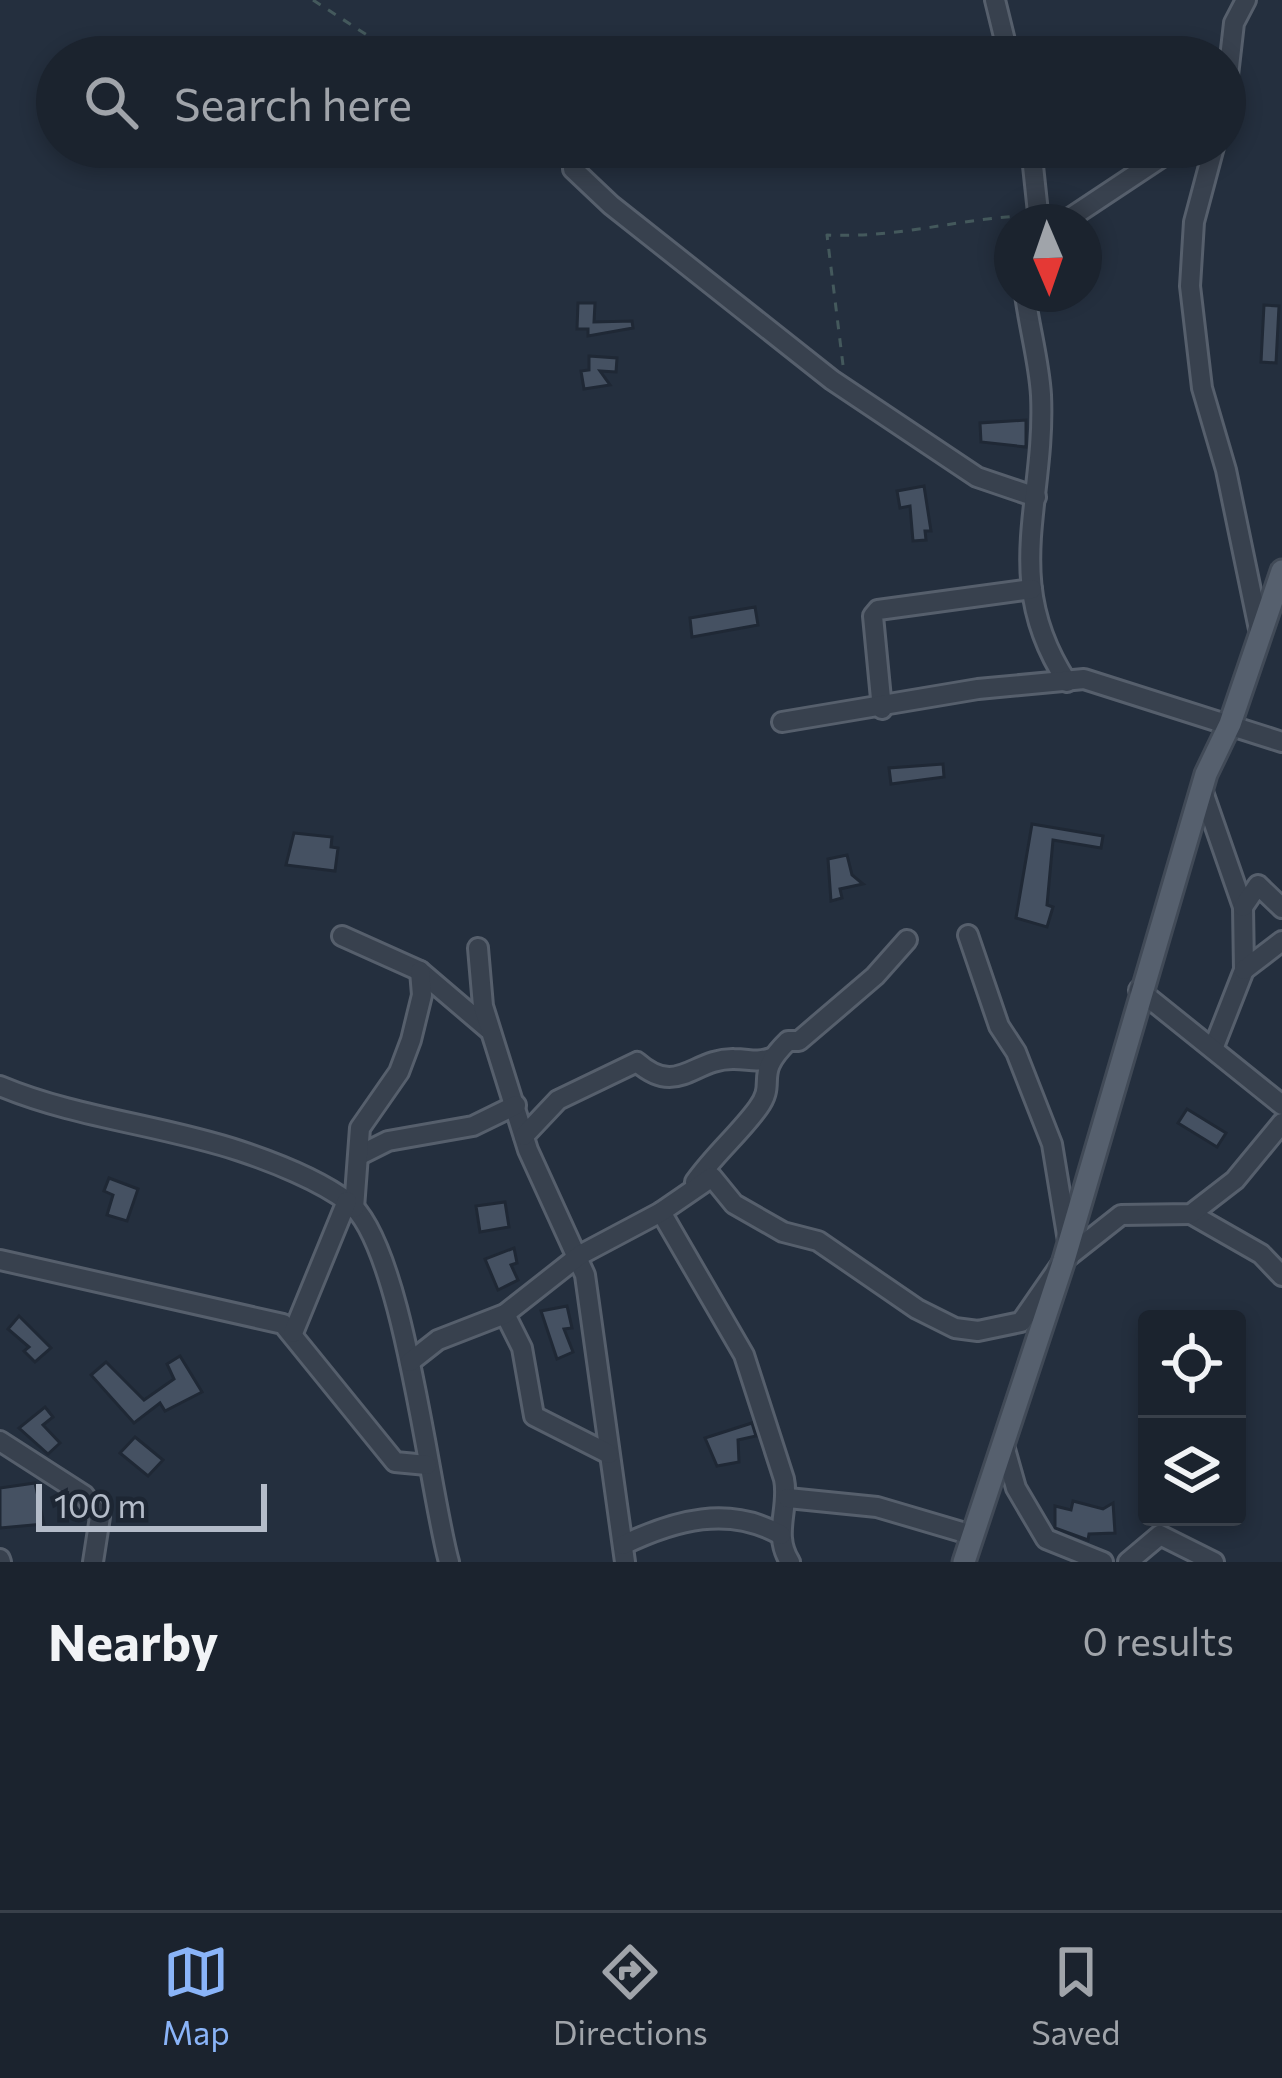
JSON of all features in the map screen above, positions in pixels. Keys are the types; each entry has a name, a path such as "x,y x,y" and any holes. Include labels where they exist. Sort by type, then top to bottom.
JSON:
{"main road":[{"path":"964,1562 1066,1253 1139,990 1202,789 1230,724 1282,571"}],"street":[{"path":"995,0 1004,36"},
{"path":"1233,36 1246,0"},
{"path":"1033,168 1037,204"},
{"path":"1091,204 1145,168"},
{"path":"1208,168 1194,222 1190,286 1202,388 1226,470 1240,558 1260,634"},
{"path":"573,169 777,340 847,390 977,477 1036,497"},
{"path":"1028,312 1041,393 1036,497 1028,521 1032,590 1038,630 1067,682"},
{"path":"882,709 873,616 878,610 1032,590"},
{"path":"782,722 882,709 978,689 1084,679 1282,742"},
{"path":"1202,789 1243,908 1244,970 1213,1049"},
{"path":"1243,908 1258,885 1282,908"},
{"path":"968,934 999,1026 1016,1052 1052,1144 1066,1253"},
{"path":"342,936 419,971 460,1000 491,1033"},
{"path":"524,1136 558,1100 637,1062 651,1075 667,1078 735,1058 753,1064 771,1058 857,993 908,940"},
{"path":"1244,970 1282,941"},
{"path":"478,948 479,985 524,1136 580,1256 600,1354 624,1554"},
{"path":"293,1333 351,1205 360,1128 399,1072 411,1040 422,995 419,971"},
{"path":"1139,990 1282,1105"},
{"path":"686,1194 762,1104 764,1069 771,1058"},
{"path":"0,1086 243,1152 351,1205 395,1297 449,1562"},
{"path":"360,1155 388,1141 473,1126 516,1105"},
{"path":"1191,1214 1234,1180 1282,1124"},
{"path":"410,1362 438,1340 505,1314 580,1256 661,1212 712,1177 734,1204 783,1232 838,1251 899,1298 968,1331 1021,1322 1066,1253 1121,1215 1191,1214 1261,1254 1282,1276"},
{"path":"661,1212 744,1355 788,1498 781,1535 790,1562"},
{"path":"0,1260 250,1314 293,1333 395,1462 427,1466"},
{"path":"505,1314 522,1348 534,1416 610,1454"},
{"path":"0,1441 84,1495 100,1517 93,1562"},
{"path":"1003,1442 1016,1487 1046,1539 1103,1562"},
{"path":"788,1498 878,1507 972,1535"},
{"path":"624,1554 648,1533 725,1515 753,1519 781,1535"},
{"path":"1128,1562 1160,1535"},
{"path":"1160,1535 1178,1562"},
{"path":"1160,1535 1214,1562"}],"path":[{"path":"313,0 368,36"},
{"path":"847,390 827,235 889,237 971,219 994,219"}],"building":[{"path":"578,303 595,303 594,322 632,321 633,328 588,336 588,329 577,329"},
{"path":"1264,305 1279,306 1276,363 1261,362"},
{"path":"589,356 617,358 616,372 600,371 610,385 584,389 581,371 589,370"},
{"path":"1026,420 1026,447 981,442 980,423"},
{"path":"924,486 931,531 925,531 926,540 913,541 910,506 900,508 897,491"},
{"path":"755,607 758,625 692,637 690,618"},
{"path":"943,764 944,777 891,784 889,768"},
{"path":"1032,824 1103,836 1101,848 1053,840 1047,905 1053,907 1047,927 1016,918"},
{"path":"294,833 332,837 331,847 338,848 335,871 286,865"},
{"path":"847,855 852,875 863,884 840,889 842,898 831,901 828,859"},
{"path":"1187,1109 1226,1133 1217,1147 1178,1123"},
{"path":"109,1178 138,1189 127,1221 107,1215 113,1195 104,1191"},
{"path":"505,1202 509,1227 480,1232 476,1206"},
{"path":"514,1248 517,1263 511,1265 518,1280 498,1290 485,1259"},
{"path":"567,1306 572,1328 564,1329 573,1352 557,1359 541,1311"},
{"path":"19,1316 51,1348 35,1362 24,1351 29,1347 8,1329"},
{"path":"180,1356 202,1392 165,1411 160,1403 134,1423 91,1375 106,1362 144,1400 174,1379 167,1364"},
{"path":"45,1407 53,1417 43,1425 60,1443 48,1454 19,1428"},
{"path":"752,1423 756,1436 738,1440 739,1462 717,1466 705,1438"},
{"path":"135,1437 163,1460 148,1476 120,1453"},
{"path":"35,1483 44,1524 0,1528 0,1488"},
{"path":"1073,1501 1103,1509 1113,1503 1115,1533 1089,1534 1088,1540 1055,1528 1055,1506 1071,1510"}]}
